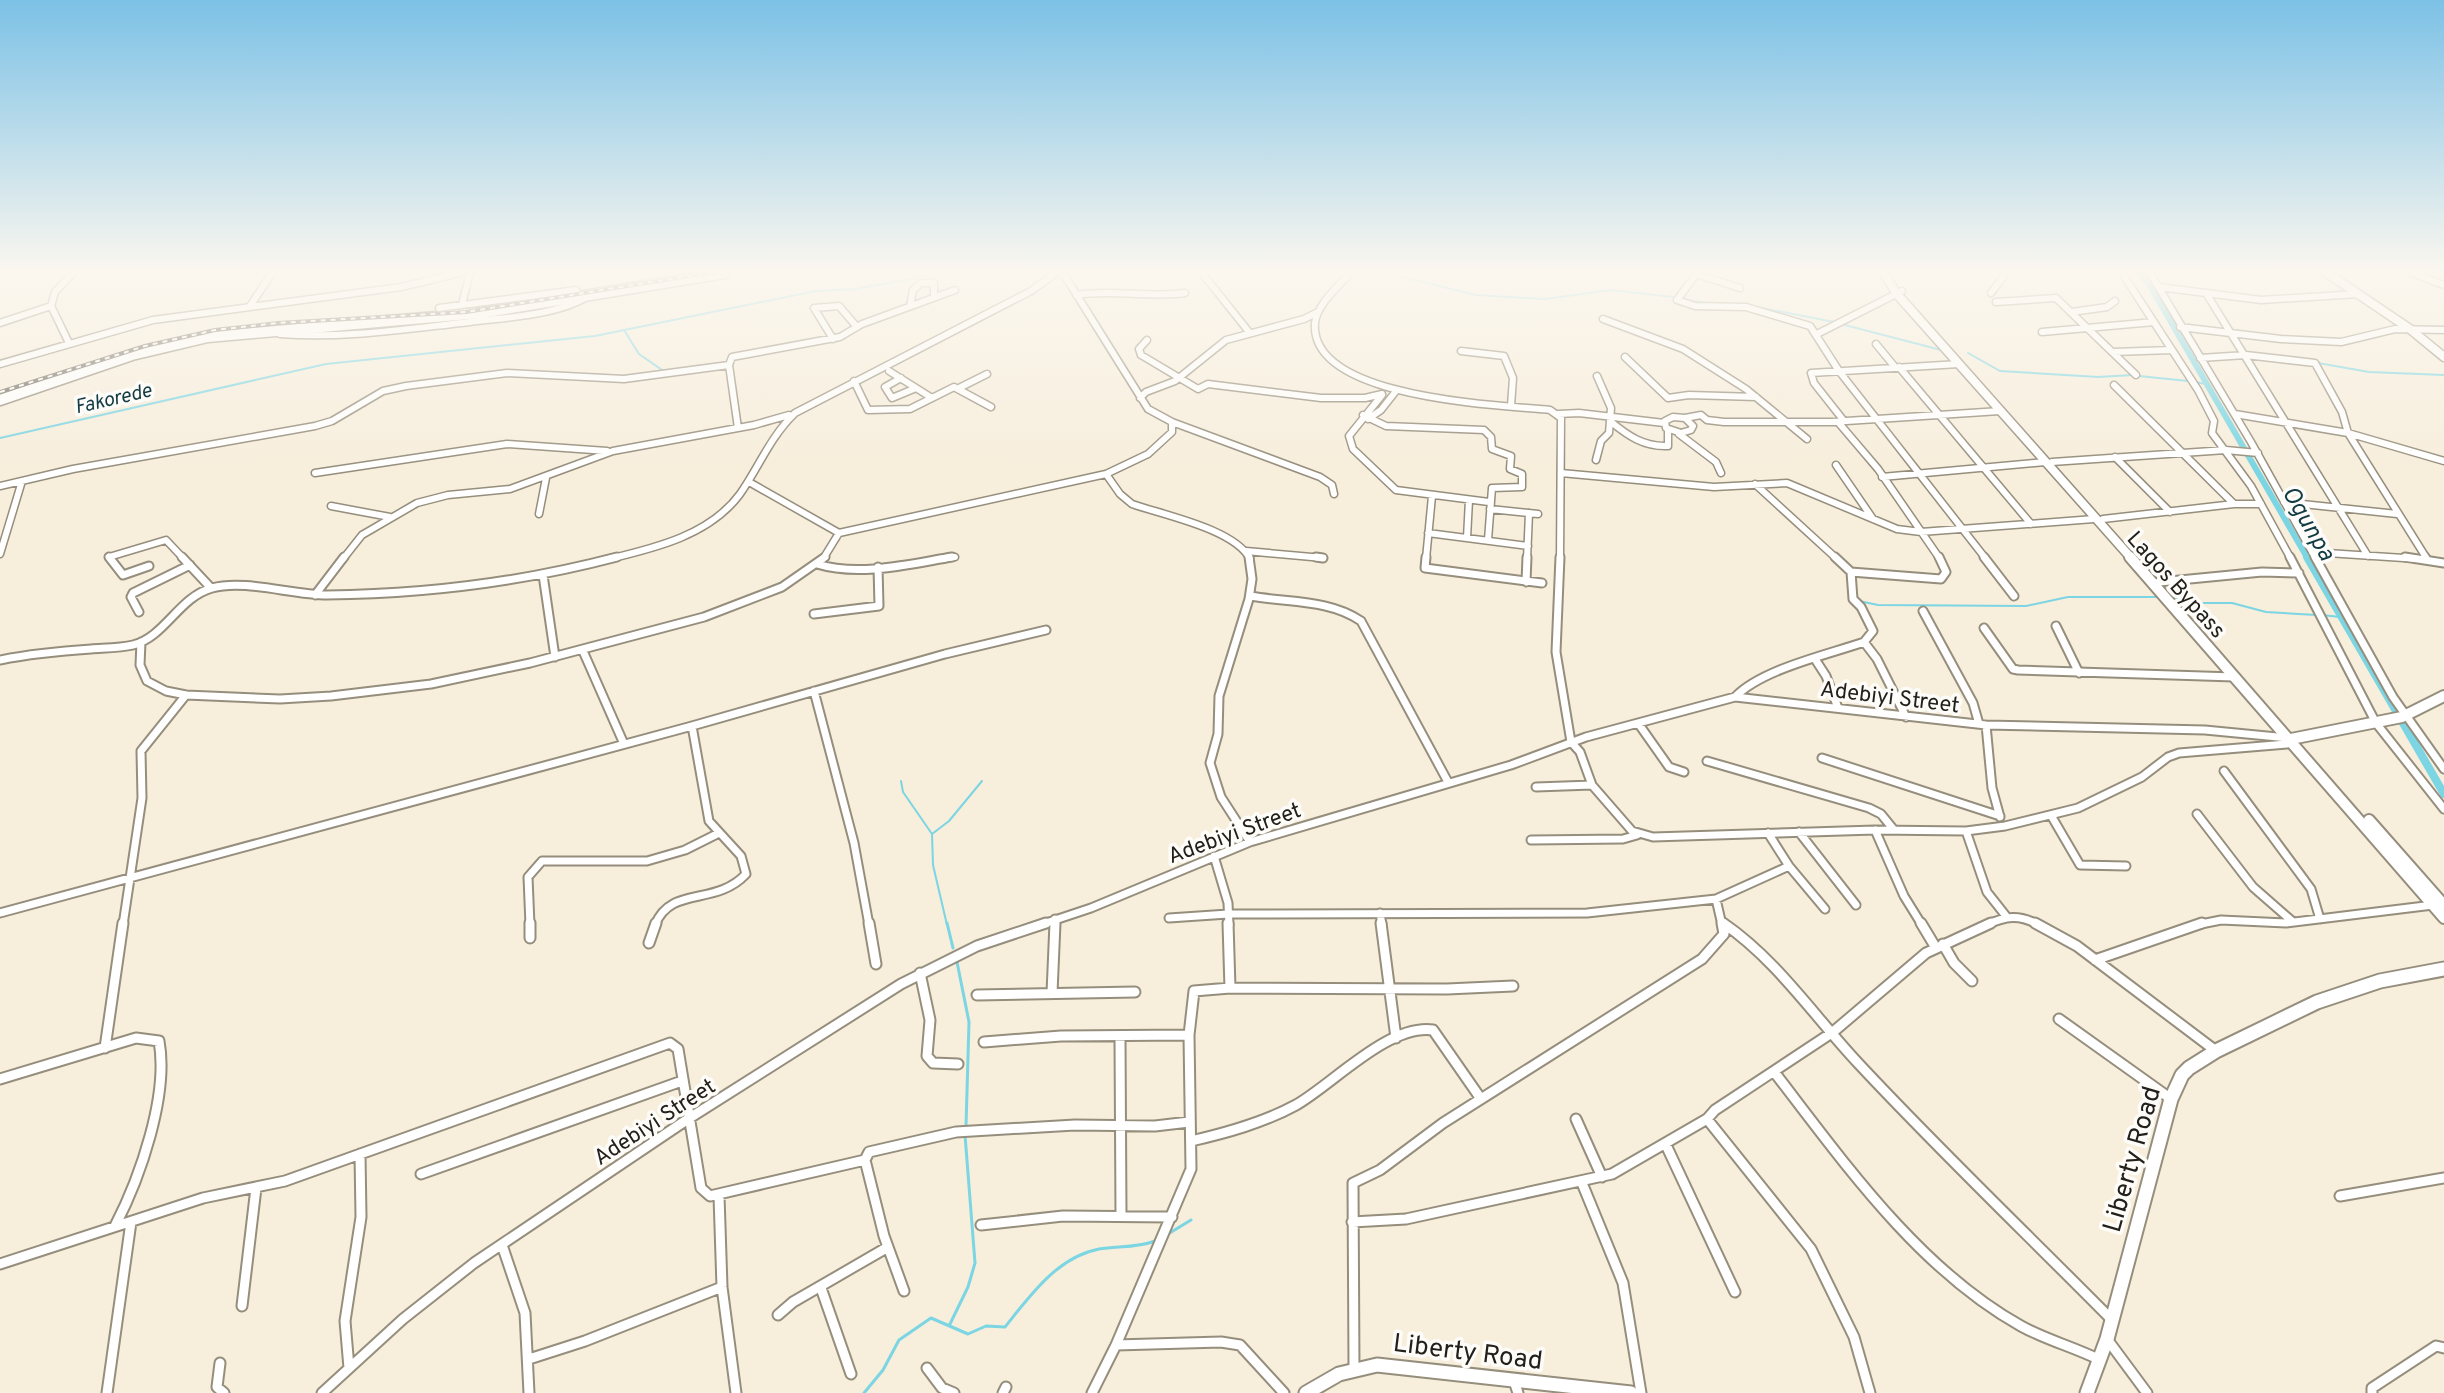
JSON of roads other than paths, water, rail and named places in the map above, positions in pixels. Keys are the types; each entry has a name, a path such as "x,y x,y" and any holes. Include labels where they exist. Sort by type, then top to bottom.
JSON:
{"highway":[{"path":"0,400 154,348 203,338"}],"main road":[{"name":"Lagos Bypass","path":"1937,338 2048,462"},
{"name":"Lagos Bypass","path":"1939,338 2292,739 2444,905"},
{"path":"2421,338 2444,357"},
{"name":"Lagos Bypass","path":"2098,519 2159,582 2444,918"},
{"path":"2292,739 2404,717 2444,696"},
{"name":"Liberty Road","path":"2087,1393 2107,1339 2171,1099 2182,1075 2216,1051 2334,995 2380,981 2444,969"},
{"name":"Liberty Road","path":"1315,1390 1354,1368 1399,1366 1516,1387 1631,1393"}],"street":[{"path":"67,338 69,343"},
{"path":"0,364 87,338"},
{"path":"315,595 357,539 390,517 440,496 497,491 546,478 613,451 738,428 795,413 939,338"},
{"path":"1103,338 1148,409 1172,422 1320,477 1332,485 1334,494"},
{"path":"1140,398 1180,377 1218,344 1233,338"},
{"path":"1317,338 1327,359 1384,391"},
{"path":"1654,338 1683,349 1756,397 1807,439"},
{"path":"1819,338 1839,371 2014,596"},
{"path":"2099,338 2136,375"},
{"path":"2164,338 2214,421 2212,433 2228,450 2261,504 2379,723 2444,809"},
{"path":"2187,338 2235,414 2404,717 2444,769"},
{"path":"2235,338 2368,556"},
{"path":"2294,338 2344,342 2364,338"},
{"path":"738,428 730,359 833,339"},
{"path":"1147,340 1139,349 1141,355 1198,389 1208,384 1365,398 1384,391 1396,391 1666,426 1716,462 1721,473"},
{"path":"1876,344 2031,524"},
{"path":"2113,352 2172,350"},
{"path":"1461,351 1504,356 1513,378 1511,406"},
{"path":"2200,358 2246,355 2315,363 2324,376 2348,433 2427,560"},
{"path":"1625,357 1666,398 1689,395 1756,397"},
{"path":"1851,572 1941,579 1946,572 1856,437 1841,422 1810,375 1813,372 1959,364"},
{"path":"0,486 73,469 315,426 332,421 383,391 406,386 507,373 624,379 729,365"},
{"path":"889,371 932,398"},
{"path":"959,388 987,374"},
{"path":"1596,460 1601,441 1609,433 1611,402 1597,376"},
{"path":"901,378 885,388 892,398 916,388"},
{"path":"854,381 868,410 910,409 952,387 991,407"},
{"path":"2114,385 2234,504"},
{"path":"1134,388 1151,390"},
{"path":"1384,391 1349,436 1353,449 1391,487 1538,514"},
{"path":"1371,419 1396,391"},
{"path":"1610,419 1640,443 1662,447 1669,444 1666,426 1669,417 1701,415 1707,420 1724,422 1841,422 2000,411"},
{"path":"0,660 141,642 185,605 211,588 315,595 436,590 543,575 648,549 689,535 727,510 749,482 773,434 795,413"},
{"path":"1558,414 1562,423 1560,595 1556,652 1559,691 1571,742 1580,752 1592,785 1637,835"},
{"path":"2235,414 2348,433 2444,461"},
{"path":"1362,417 1386,426 1484,430 1491,437 1492,449 1511,456 1510,469 1523,476 1520,489 1493,487 1488,540"},
{"path":"1677,433 1693,428 1685,418"},
{"path":"749,482 839,533 1106,474 1153,451 1172,432 1172,422"},
{"path":"315,473 507,444 613,451"},
{"path":"1882,477 2181,452 2255,452"},
{"path":"2115,457 2170,512"},
{"path":"1836,465 1873,519"},
{"path":"1561,473 1652,484 1714,487 1779,482 1794,485 1904,531 1921,532 2261,504"},
{"path":"1106,474 1120,494 1132,504 1224,538 1246,551 1323,558"},
{"path":"539,514 546,478"},
{"path":"0,554 22,481"},
{"path":"1735,697 1739,689 1864,642 1873,631 1853,598 1851,572 1755,484"},
{"path":"1432,496 1424,564 1428,569 1542,583"},
{"path":"1467,538 1469,500"},
{"path":"2284,502 2397,514"},
{"path":"331,506 390,517"},
{"path":"1526,582 1529,513"},
{"path":"141,642 140,665 147,681 168,692 186,695 267,700 351,697 439,684 583,651 730,609 776,588 817,564 828,555 839,533"},
{"path":"1428,533 1528,546"},
{"path":"149,566 123,575 109,557 166,540 211,588"},
{"path":"1246,551 1254,576 1251,596 1223,679 1217,737 1210,761 1214,780 1234,821 1250,842"},
{"path":"2312,552 2444,563"},
{"path":"817,564 828,568 878,567 955,557"},
{"path":"139,612 131,597 133,593 190,565"},
{"path":"814,614 879,606 878,567"},
{"path":"2159,582 2262,572 2299,573"},
{"path":"543,575 555,657"},
{"path":"1251,596 1332,608 1350,613 1361,621 1448,782"},
{"path":"1923,611 1982,724 1992,788 2005,826"},
{"path":"2056,626 2079,673"},
{"path":"1984,628 2013,669 2237,677"},
{"path":"0,913 965,649 1046,630"},
{"path":"1864,642 1892,687 1906,717"},
{"path":"583,651 624,744"},
{"path":"1815,659 1826,676 1838,708"},
{"path":"814,691 854,843 876,964"},
{"path":"105,1048 143,787 141,751 186,695"},
{"name":"Adebiyi Street","path":"322,1393 432,1296 502,1245 688,1119 920,973 988,942 1091,908 1250,842 1511,765 1571,742 1735,697 1982,724 2205,730 2292,739"},
{"path":"1638,723 1669,767 1684,772"},
{"path":"649,943 657,919 669,905 681,899 724,894 746,874 742,854 717,834 709,821 692,726"},
{"path":"1531,840 1875,830 1966,831 2005,826 2052,817 2114,791 2179,753 2287,744 2292,739"},
{"path":"1822,758 2000,816"},
{"path":"1707,761 1869,808 1881,814 1894,830"},
{"path":"2224,771 2311,889 2320,919"},
{"path":"1536,787 1592,785"},
{"path":"2197,814 2253,887 2293,922"},
{"path":"2052,817 2080,865 2126,866"},
{"path":"1875,830 1904,896 1939,946 1972,981"},
{"path":"1966,831 1987,892 2006,916"},
{"path":"1799,832 1856,905"},
{"path":"1768,833 1789,866 1825,909"},
{"path":"530,938 528,877 542,861 647,861 685,850 717,834"},
{"path":"1214,856 1228,903 1230,988"},
{"path":"1169,918 1228,914 1587,913 1716,899 1789,866"},
{"path":"1354,1368 1353,1183 1380,1170 1481,1099 1702,959 1724,934 1716,899"},
{"path":"2095,960 2202,923 2221,920 2293,922 2433,905"},
{"path":"1380,913 1396,1038"},
{"path":"1352,1222 1406,1219 1582,1183 1626,1168 1707,1119 1715,1110 1833,1032 1875,999 1907,967 1939,946 2006,916 2026,918 2041,925 2095,960 2216,1051"},
{"path":"1052,993 1055,919"},
{"path":"1723,923 1745,938 1784,976 1795,993 1860,1065 2112,1320"},
{"path":"920,973 930,1020 927,1056 933,1063 958,1064"},
{"path":"1092,1393 1116,1345 1191,1169 1189,1035 1194,991 1230,988 1513,986"},
{"path":"977,995 1135,992"},
{"path":"2059,1019 2171,1099"},
{"path":"1191,1141 1247,1127 1299,1103 1396,1038 1422,1027 1433,1030 1481,1099"},
{"path":"984,1042 1057,1035 1120,1038 1189,1035"},
{"path":"0,1079 136,1038 159,1041 162,1048 144,1160 135,1189 115,1226"},
{"path":"1120,1038 1121,1215"},
{"path":"0,1264 203,1198 256,1188 360,1154 673,1043 678,1049 688,1119 701,1188 705,1194 719,1196 865,1160"},
{"path":"1775,1073 1885,1210 1975,1295 2013,1322 2047,1340 2063,1341 2100,1360"},
{"path":"421,1174 682,1081"},
{"path":"1576,1119 1602,1177"},
{"path":"1707,1119 1805,1239 1854,1337 1870,1393"},
{"path":"904,1291 888,1247 865,1160 869,1152 956,1132 1189,1122"},
{"path":"1666,1145 1735,1292"},
{"path":"349,1368 345,1321 361,1217 360,1154"},
{"path":"2340,1196 2444,1178"},
{"path":"1582,1183 1623,1283 1641,1393"},
{"path":"242,1306 256,1188"},
{"path":"719,1196 722,1287 736,1393"},
{"path":"981,1225 1038,1217 1172,1217"},
{"path":"107,1393 131,1222"},
{"path":"502,1245 525,1313 529,1393"},
{"path":"778,1315 888,1247"},
{"path":"529,1359 585,1341 722,1287"},
{"path":"821,1288 851,1374"},
{"path":"2107,1339 2147,1393"},
{"path":"1116,1345 1221,1342 1240,1345 1284,1393"},
{"path":"2372,1393 2372,1388 2423,1353 2436,1346 2444,1348"},
{"path":"220,1363 217,1387 224,1393"},
{"path":"927,1368 941,1390 954,1393"}],"waterway":[{"name":"Fakorede","path":"0,438 326,364 576,338"},
{"path":"629,338 639,354 662,370"},
{"path":"1895,338 1941,350"},
{"name":"Ogunpa","path":"2180,338 2308,559"},
{"path":"1968,353 2000,371 2098,377 2133,375"},
{"path":"2318,363 2369,372 2444,375"},
{"path":"2139,376 2188,381"},
{"path":"2195,382 2206,384"},
{"name":"Ogunpa","path":"2307,557 2444,794"},
{"path":"1859,601 1878,605 2026,606 2068,597 2158,597"},
{"path":"2173,597 2195,603 2232,603 2266,612 2316,615"},
{"path":"2322,615 2340,617"},
{"path":"901,781 903,792 932,834"},
{"path":"932,834 949,821 982,781"},
{"path":"932,834 933,865 947,925"},
{"path":"947,923 953,948"},
{"path":"957,962 969,1022 966,1126"},
{"path":"949,1326 968,1287 975,1263 965,1135"},
{"path":"1168,1234 1191,1220"},
{"path":"949,1326 968,1334 986,1326 1005,1327 1046,1279 1070,1260 1099,1249 1155,1241"},
{"path":"864,1393 883,1370 899,1340 931,1318 949,1326"}],"railway":[{"path":"0,392 180,338"}]}
